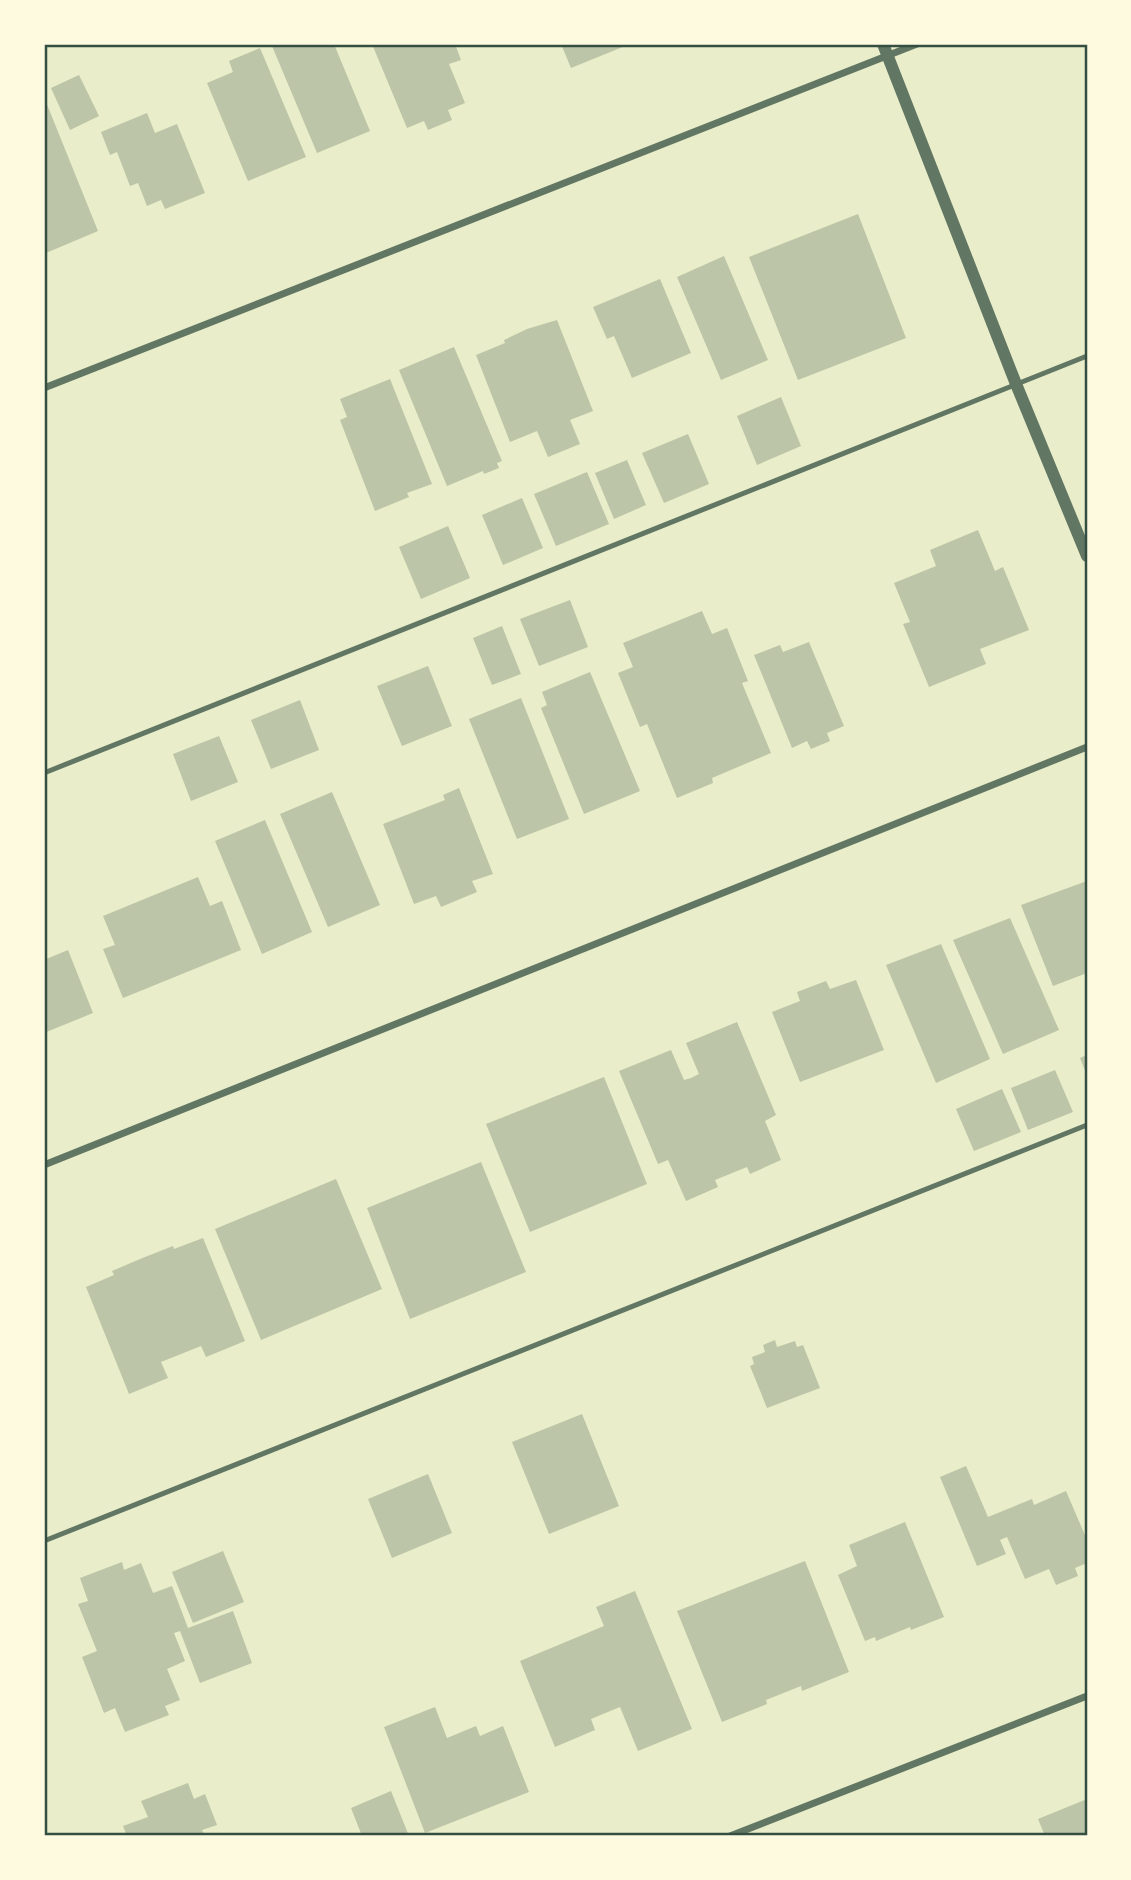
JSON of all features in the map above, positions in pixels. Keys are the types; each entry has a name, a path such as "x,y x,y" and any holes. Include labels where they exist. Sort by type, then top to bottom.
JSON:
{"street":[{"path":"44,388 886,49 917,44"},
{"path":"886,49 1016,384 1087,556"},
{"path":"44,1165 1087,747"},
{"path":"730,1836 1087,1696"}],"lane":[{"path":"44,773 1087,356"},
{"path":"44,1541 1087,1125"}],"building":[{"path":"334,44 370,131 317,153 272,46"},
{"path":"372,44 455,44 461,60 449,64 465,103 448,110 452,120 428,130 424,121 407,128"},
{"path":"561,44 630,44 571,68"},
{"path":"260,48 306,157 248,181 207,83 233,72 229,61"},
{"path":"79,75 99,116 70,130 51,88"},
{"path":"44,97 98,231 46,253 44,246"},
{"path":"147,113 155,133 177,124 205,193 165,209 161,200 147,206 138,183 130,186 117,152 110,155 101,132"},
{"path":"858,214 906,338 798,380 749,257"},
{"path":"724,256 768,360 721,380 677,277"},
{"path":"660,279 691,353 632,378 614,336 607,339 593,307"},
{"path":"557,320 593,411 570,420 580,444 548,457 537,431 510,442 476,355 505,343 504,340 527,329"},
{"path":"454,347 502,461 497,463 499,468 484,474 483,471 447,486 399,370"},
{"path":"390,379 432,484 407,493 409,497 375,511 340,420 347,417 340,399"},
{"path":"781,397 801,446 757,465 737,416"},
{"path":"688,434 709,484 664,503 642,453"},
{"path":"627,460 646,505 614,519 595,473"},
{"path":"587,472 609,524 556,546 534,494"},
{"path":"522,498 543,548 503,565 482,515"},
{"path":"448,526 470,578 421,599 399,547"},
{"path":"978,530 995,571 1003,567 1029,630 980,649 986,664 929,687 903,624 910,622 894,583 936,566 930,550"},
{"path":"570,600 588,647 539,666 520,619"},
{"path":"702,611 712,634 727,628 748,681 742,683 771,753 712,778 713,783 677,798 647,724 640,727 618,673 633,667 623,643"},
{"path":"502,626 521,674 492,685 473,638"},
{"path":"809,642 844,726 827,733 830,741 811,749 807,741 792,748 754,655 780,645 783,652"},
{"path":"428,666 452,726 402,746 377,686"},
{"path":"590,672 640,791 584,814 541,708 547,705 542,692"},
{"path":"521,698 569,819 517,839 469,719"},
{"path":"300,700 319,750 271,769 251,720"},
{"path":"219,736 238,782 191,801 173,754"},
{"path":"459,788 493,874 472,881 477,892 441,907 436,896 414,904 383,824 445,800 443,795"},
{"path":"332,792 380,905 328,927 280,814"},
{"path":"265,820 312,932 262,954 215,841"},
{"path":"198,877 210,906 222,901 241,950 123,998 103,949 115,945 103,916"},
{"path":"1087,881 1087,973 1053,986 1021,905"},
{"path":"1010,918 1059,1030 1003,1054 953,940"},
{"path":"941,944 990,1059 936,1083 886,965"},
{"path":"68,950 93,1013 44,1033 44,960"},
{"path":"856,980 884,1050 800,1082 772,1012 800,1001 797,992 826,981 830,989"},
{"path":"737,1022 776,1115 765,1121 781,1160 750,1174 747,1167 715,1180 718,1187 686,1201 668,1160 658,1164 619,1071 671,1050 684,1080 691,1078 699,1074 686,1043"},
{"path":"1087,1055 1087,1076 1080,1058"},
{"path":"1055,1070 1073,1112 1028,1130 1011,1088"},
{"path":"604,1077 647,1184 530,1232 486,1124"},
{"path":"1002,1089 1021,1132 974,1151 956,1109"},
{"path":"481,1162 526,1272 410,1319 367,1208"},
{"path":"336,1179 382,1289 261,1340 215,1229"},
{"path":"203,1238 245,1341 206,1357 201,1346 161,1362 168,1378 129,1394 86,1287 114,1275 112,1271 140,1259"},
{"path":"775,1340 777,1347 795,1341 797,1347 803,1345 820,1388 767,1408 750,1366 754,1364 752,1357 765,1352 763,1345"},
{"path":"582,1414 619,1506 549,1534 512,1442"},
{"path":"966,1466 988,1517 1032,1499 1034,1505 1066,1491 1087,1540 1087,1563 1075,1568 1078,1576 1056,1585 1049,1569 1025,1579 1007,1537 1000,1540 1006,1554 977,1566 940,1477"},
{"path":"428,1474 452,1533 392,1558 368,1499"},
{"path":"905,1522 944,1617 876,1641 875,1637 865,1641 838,1575 857,1566 849,1545"},
{"path":"223,1551 244,1602 193,1623 172,1572"},
{"path":"805,1561 849,1672 802,1691 801,1686 766,1700 767,1704 722,1722 677,1611"},
{"path":"122,1562 124,1570 141,1563 153,1593 172,1586 188,1628 233,1611 252,1663 200,1683 180,1631 174,1633 185,1661 167,1669 180,1700 165,1706 169,1715 125,1732 115,1708 104,1713 82,1657 97,1651 78,1604 88,1601 80,1578"},
{"path":"635,1591 692,1729 638,1751 620,1707 591,1719 595,1730 555,1747 520,1661 604,1626 596,1607"},
{"path":"435,1707 447,1738 476,1726 480,1736 503,1726 529,1792 425,1833 384,1727"},
{"path":"188,1783 194,1799 205,1794 217,1825 202,1830 205,1836 127,1836 123,1826 148,1817 141,1801"},
{"path":"391,1791 409,1836 362,1836 351,1808"},
{"path":"1087,1799 1087,1836 1045,1836 1038,1819"}]}
